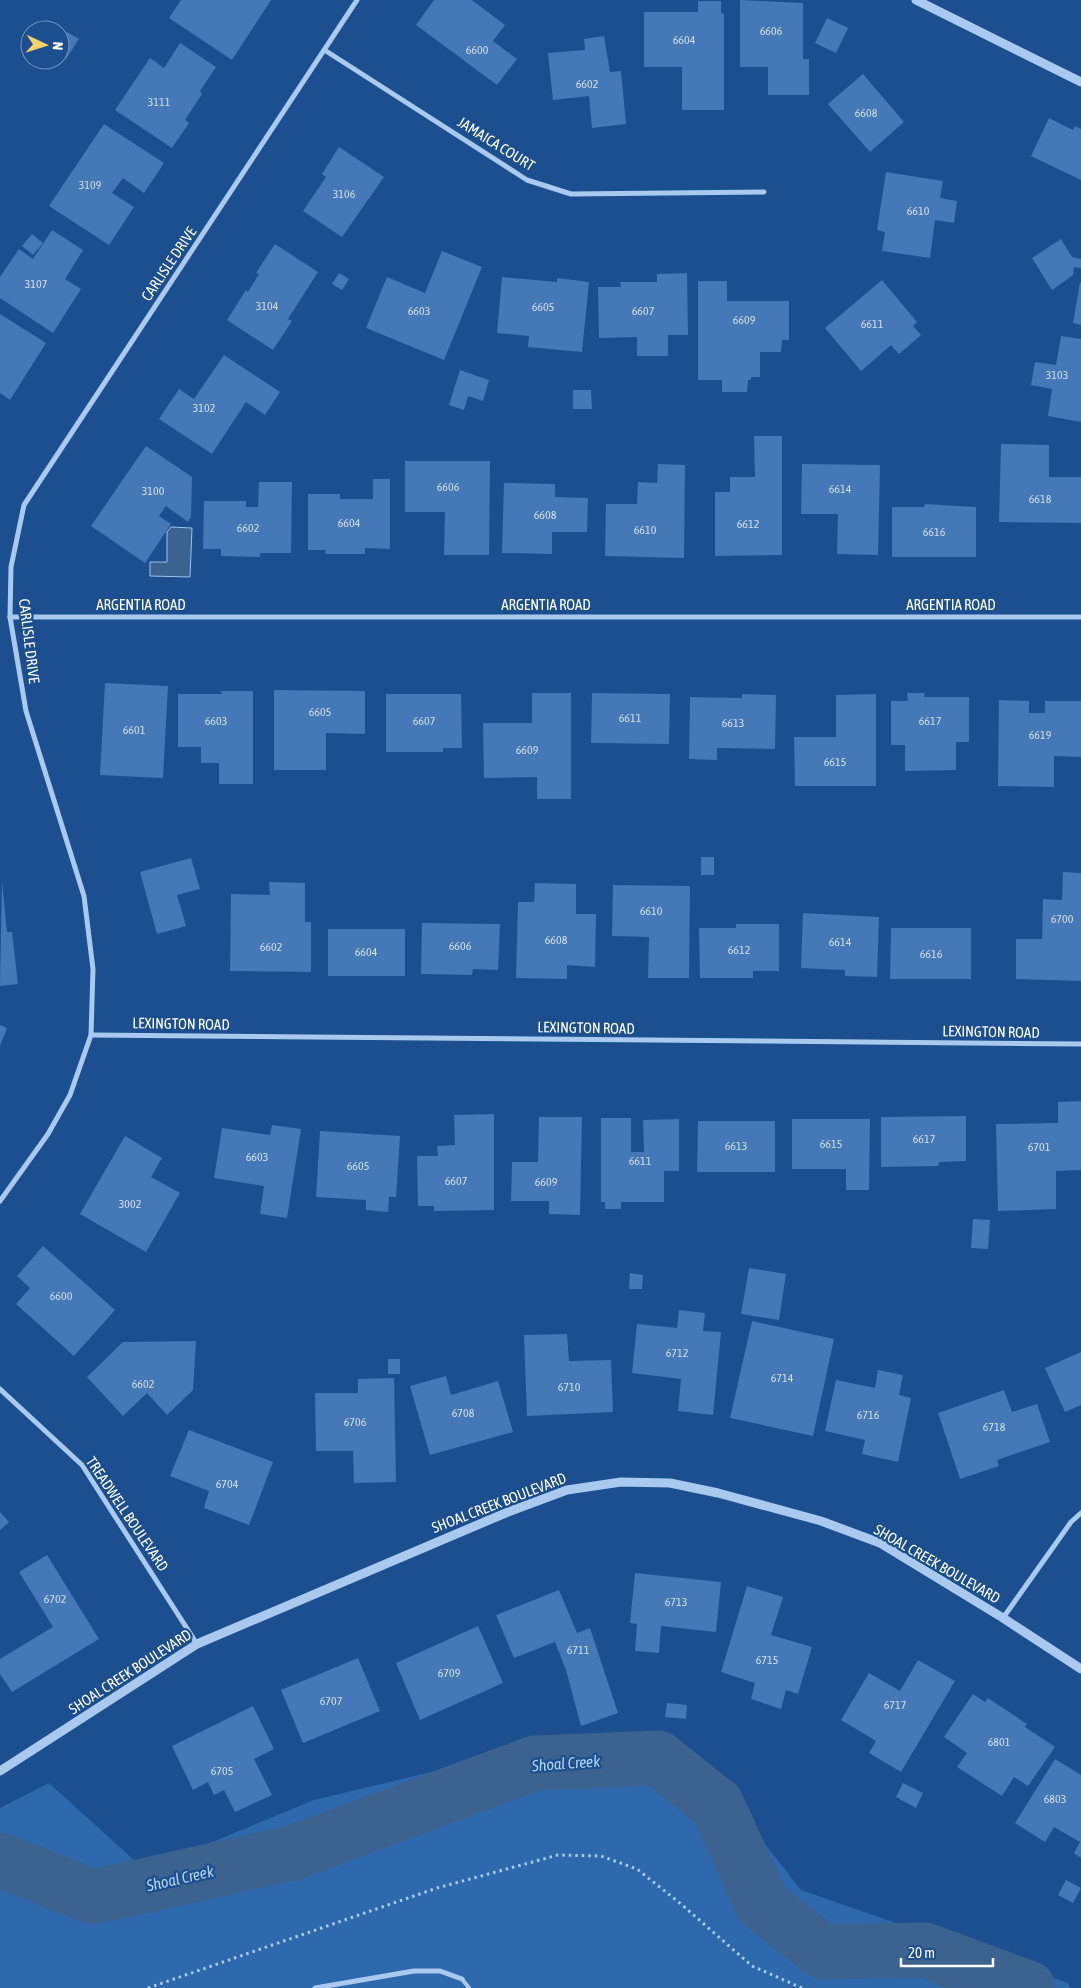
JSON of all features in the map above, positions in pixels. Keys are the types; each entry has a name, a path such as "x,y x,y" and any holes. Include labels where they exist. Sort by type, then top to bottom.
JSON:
{"street":[{"name":"CARLISLE DRIVE","path":"0,1201 48,1134 70,1095 91,1036 92,969 84,896 26,711 10,617 11,567 24,505 326,51 357,0"},
{"path":"916,0 1081,82"},
{"name":"JAMAICA COURT","path":"326,51 527,180 571,194 764,192"},
{"name":"ARGENTIA ROAD","path":"10,617 1081,617"},
{"name":"LEXINGTON ROAD","path":"91,1036 1081,1044"},
{"name":"TREADWELL BOULEVARD","path":"0,1389 82,1465 197,1644"},
{"name":"SHOAL CREEK BOULEVARD","path":"0,1771 197,1644 508,1512 567,1490 621,1482 680,1485 718,1493 821,1521 880,1543 1003,1618 1081,1669"},
{"path":"1003,1618 1071,1522 1081,1513"},
{"path":"315,1988 414,1971 440,1971 462,1979"}],"lane":[{"path":"462,1979 469,1988"}],"path":[{"path":"148,1988 437,1888 558,1855 601,1856 637,1869 682,1904 752,1966 802,1988"}],"shaded area":[{"path":"171,527 192,528 190,577 150,576 150,562 167,562 167,532"},
{"path":"548,1744 695,1755 801,1890 1068,1983 1071,1988 0,1988 0,1808 49,1783 145,1870 314,1800"}],"building":[{"path":"181,0 271,0 232,60 169,18"},
{"path":"434,0 472,0 505,25 493,41 517,59 497,85 416,25"},
{"path":"740,0 803,3 803,59 809,59 809,95 768,95 768,67 740,67"},
{"path":"698,1 721,1 721,13 724,14 724,110 682,110 682,67 644,67 644,12 698,12"},
{"path":"827,18 848,28 836,53 815,43"},
{"path":"70,34 79,39 70,53"},
{"path":"604,36 610,72 621,71 626,124 592,128 589,96 553,100 548,53 585,50 584,39"},
{"path":"180,43 216,67 200,91 202,94 185,120 189,123 172,148 115,110 150,58 164,68"},
{"path":"863,74 904,122 870,152 828,104"},
{"path":"1049,118 1073,130 1075,126 1081,129 1081,180 1031,156"},
{"path":"104,124 164,163 144,193 123,178 112,193 134,207 109,245 49,206"},
{"path":"339,147 384,177 342,237 303,211 326,177 322,174"},
{"path":"886,172 943,181 940,198 957,201 954,223 935,220 930,258 882,251 885,232 877,230"},
{"path":"52,230 83,250 65,279 81,289 53,333 0,298 0,277 19,249 33,259"},
{"path":"32,234 43,243 33,255 22,246"},
{"path":"1061,239 1072,257 1081,259 1081,268 1074,267 1073,275 1052,290 1032,258"},
{"path":"275,244 318,272 288,319 292,321 273,350 227,320 246,290 248,292 259,274 256,273"},
{"path":"442,251 482,267 444,360 366,328 387,277 425,293"},
{"path":"339,273 349,279 342,290 332,284"},
{"path":"687,273 688,335 668,335 668,356 637,356 637,337 599,338 598,287 621,287 620,282 657,282 657,274"},
{"path":"502,277 557,282 557,278 589,282 582,352 528,347 529,336 497,333"},
{"path":"882,280 917,322 913,326 921,335 899,354 891,345 861,371 825,328"},
{"path":"698,281 727,281 727,301 789,301 789,340 782,340 781,352 760,352 760,377 751,377 751,380 748,380 747,392 722,392 722,380 698,380"},
{"path":"1081,283 1081,325 1073,323"},
{"path":"0,314 46,343 10,400 0,393"},
{"path":"1061,336 1081,339 1081,422 1048,416 1052,389 1031,385 1035,362 1056,365"},
{"path":"224,355 280,392 265,415 246,402 212,454 159,419 179,389 194,399"},
{"path":"460,370 489,380 483,401 468,396 464,410 449,405"},
{"path":"573,390 591,390 592,409 573,409"},
{"path":"754,436 782,436 782,555 715,556 715,492 730,492 730,477 755,477"},
{"path":"1001,444 1049,445 1049,477 1081,477 1081,523 999,522"},
{"path":"146,446 192,477 191,517 188,522 166,506 159,516 171,524 145,563 91,526"},
{"path":"405,461 490,461 489,555 444,555 445,512 405,512"},
{"path":"658,464 685,465 684,558 605,556 606,504 637,504 638,482 657,483"},
{"path":"802,464 880,465 878,555 837,554 838,514 801,514"},
{"path":"373,479 390,479 390,549 365,548 365,554 325,554 326,550 308,550 308,494 340,494 340,499 373,499"},
{"path":"259,482 292,482 291,553 260,553 260,557 221,556 221,549 203,549 204,501 246,501 246,507 258,507"},
{"path":"504,483 555,484 555,497 588,498 587,532 552,532 552,554 502,553"},
{"path":"925,504 976,507 976,557 892,557 892,507 924,507"},
{"path":"105,683 168,686 163,778 100,775"},
{"path":"274,690 365,691 365,734 326,733 326,770 274,770"},
{"path":"221,691 253,691 253,784 219,784 219,763 201,763 201,747 178,747 178,694 222,694"},
{"path":"532,693 571,693 571,799 537,799 537,777 484,778 483,723 532,723"},
{"path":"592,693 670,694 669,744 591,743"},
{"path":"907,693 925,693 924,697 969,697 969,742 956,742 956,770 905,771 905,745 891,745 891,701 908,701"},
{"path":"386,694 461,694 462,748 443,748 443,752 386,752"},
{"path":"742,694 776,695 775,749 717,748 717,760 689,759 690,697 742,698"},
{"path":"876,694 876,786 795,786 794,737 836,737 836,695"},
{"path":"999,700 1029,701 1029,713 1045,713 1045,701 1081,701 1081,757 1054,756 1054,787 998,786"},
{"path":"701,857 714,857 714,875 701,875"},
{"path":"191,858 200,889 177,895 186,926 157,934 140,872"},
{"path":"1063,872 1081,873 1081,981 1016,979 1016,939 1042,939 1043,899 1062,900"},
{"path":"2,881 7,932 12,932 18,984 0,986"},
{"path":"269,882 305,883 305,922 311,922 311,972 230,971 231,894 270,895"},
{"path":"535,883 576,884 576,914 596,914 595,967 567,965 567,979 516,978 518,902 534,902"},
{"path":"613,885 690,886 689,978 648,978 649,937 612,936"},
{"path":"803,913 879,917 877,977 845,976 845,970 801,968"},
{"path":"422,923 500,924 498,970 473,969 472,975 421,974"},
{"path":"736,924 779,924 779,971 753,971 753,978 700,978 699,928 736,928"},
{"path":"891,928 971,928 971,979 890,979"},
{"path":"328,929 405,929 405,976 328,976"},
{"path":"0,1025 7,1028 0,1046"},
{"path":"1081,1101 1081,1170 1056,1171 1056,1209 998,1211 996,1124 1058,1123 1058,1102"},
{"path":"494,1114 494,1210 434,1211 434,1206 418,1206 417,1156 438,1156 437,1146 455,1145 454,1115"},
{"path":"966,1116 966,1161 939,1162 938,1166 881,1167 881,1117"},
{"path":"539,1117 582,1117 580,1215 549,1214 549,1201 511,1201 512,1162 538,1162"},
{"path":"601,1118 631,1118 631,1152 644,1152 643,1120 679,1119 679,1171 664,1171 664,1202 621,1202 621,1209 605,1209 605,1202 601,1202"},
{"path":"792,1119 870,1119 869,1190 846,1190 846,1169 792,1169"},
{"path":"698,1121 775,1121 775,1172 697,1172"},
{"path":"272,1125 301,1129 287,1218 260,1214 264,1186 214,1178 222,1128 270,1135"},
{"path":"320,1131 400,1136 396,1197 389,1197 388,1212 366,1210 366,1200 316,1197"},
{"path":"125,1136 162,1158 151,1177 180,1193 146,1252 80,1214"},
{"path":"973,1219 990,1220 988,1249 971,1248"},
{"path":"43,1246 115,1310 74,1356 16,1304 30,1288 17,1276"},
{"path":"749,1268 786,1274 779,1320 741,1314"},
{"path":"630,1273 643,1275 642,1289 629,1289"},
{"path":"679,1310 705,1313 703,1331 721,1332 713,1415 678,1411 681,1379 632,1373 637,1324 677,1328"},
{"path":"752,1321 834,1339 813,1436 730,1418"},
{"path":"567,1334 569,1361 611,1360 613,1412 527,1416 524,1335"},
{"path":"196,1341 193,1390 167,1415 147,1393 123,1416 87,1377 123,1342"},
{"path":"1081,1352 1081,1405 1065,1412 1045,1368"},
{"path":"388,1359 400,1359 400,1374 388,1374"},
{"path":"878,1370 903,1375 899,1395 911,1398 898,1462 862,1454 865,1440 825,1431 836,1380 875,1388"},
{"path":"446,1376 451,1395 498,1381 513,1432 430,1455 410,1386"},
{"path":"394,1378 396,1482 354,1483 353,1451 316,1451 315,1393 358,1393 358,1379"},
{"path":"1004,1390 1012,1412 1037,1404 1050,1442 997,1460 999,1466 960,1479 938,1413"},
{"path":"189,1430 273,1462 249,1525 204,1508 209,1491 170,1476"},
{"path":"0,1512 9,1522 0,1530"},
{"path":"47,1555 99,1639 12,1692 0,1674 0,1659 53,1627 19,1572"},
{"path":"635,1573 721,1582 716,1632 661,1626 659,1653 635,1651 637,1624 630,1623"},
{"path":"747,1586 783,1597 771,1635 812,1647 798,1694 786,1690 781,1709 751,1699 755,1683 721,1672"},
{"path":"559,1590 577,1633 590,1628 618,1713 581,1726 566,1670 555,1642 514,1658 496,1615"},
{"path":"478,1626 503,1683 420,1720 396,1663"},
{"path":"358,1658 380,1711 303,1743 281,1690"},
{"path":"918,1660 955,1681 901,1772 869,1753 876,1741 841,1720 869,1673 900,1691"},
{"path":"973,1694 985,1702 988,1698 1027,1724 1025,1727 1055,1747 1028,1786 1014,1777 1002,1796 957,1767 967,1753 944,1737"},
{"path":"667,1703 687,1705 686,1719 665,1717"},
{"path":"253,1706 274,1749 254,1759 272,1795 235,1812 224,1790 214,1795 208,1782 193,1790 172,1746"},
{"path":"1055,1759 1081,1775 1081,1858 1074,1853 1080,1842 1054,1827 1045,1842 1015,1823"},
{"path":"903,1783 923,1793 916,1808 896,1797"},
{"path":"1066,1880 1081,1888 1073,1903 1058,1895"}],"waterway":[{"name":"Shoal Creek","path":"0,1860 93,1897 292,1853 535,1763 658,1758 717,1805 762,1904 823,1952 925,1950 1028,1988"}]}
